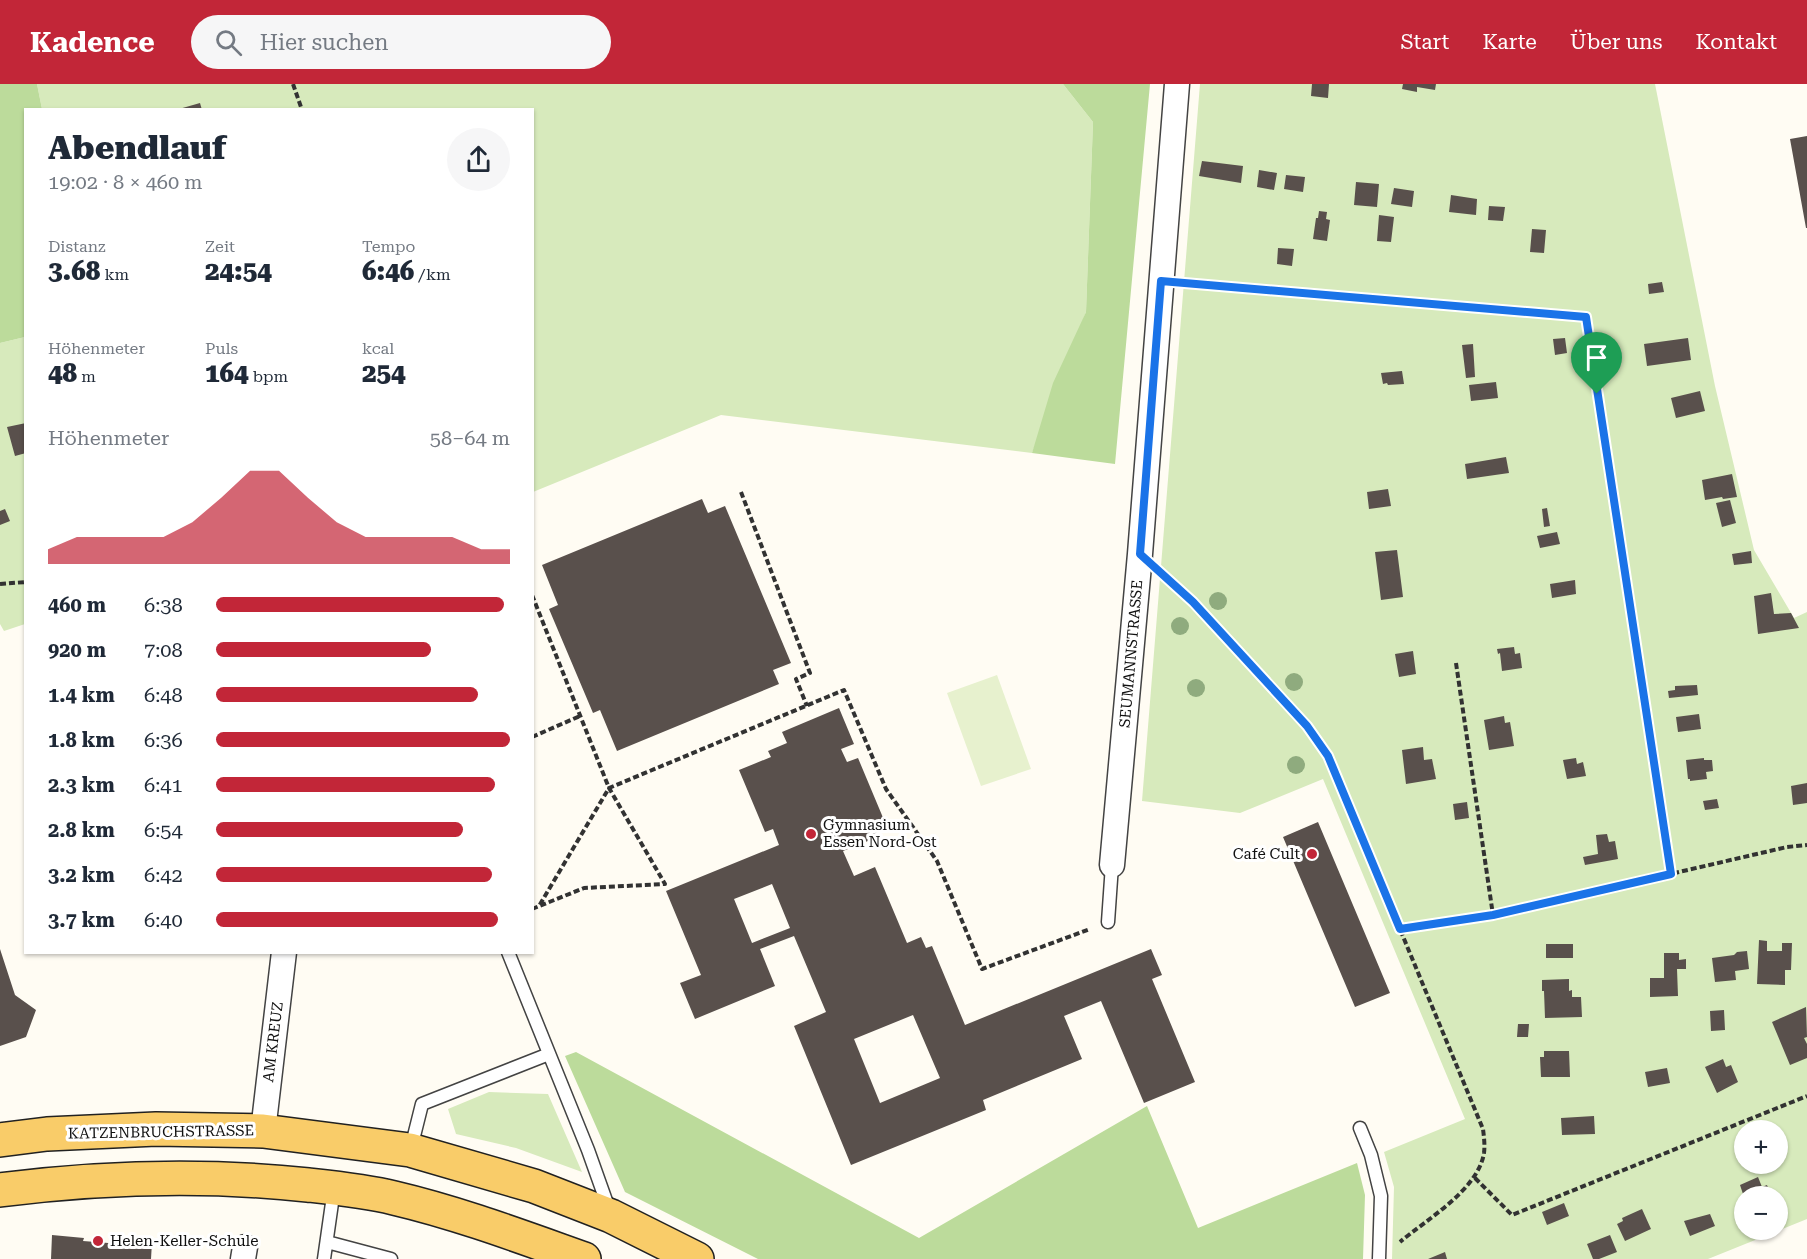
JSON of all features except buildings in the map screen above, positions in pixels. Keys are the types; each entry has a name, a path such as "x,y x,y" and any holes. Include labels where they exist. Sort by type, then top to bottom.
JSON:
{"main road":[{"name":"KATZENBRUCHSTRASSE","path":"0,1140 47,1134 156,1129 263,1131 410,1150 534,1186 611,1216 697,1259"},
{"path":"0,1190 66,1182 164,1178 254,1180 334,1188 393,1197 504,1231 584,1259"}],"street":[{"name":"SEUMANNSTRASSE","path":"1112,865 1140,554 1177,84"},
{"name":"AM KREUZ","path":"263,1131 284,954"}],"lane":[{"path":"1108,922 1112,865"},
{"path":"509,954 588,1150 611,1216"},
{"path":"410,1150 422,1104 549,1054"},
{"path":"1360,1128 1371,1155 1381,1196 1379,1255"},
{"path":"324,1259 334,1188"},
{"path":"327,1242 391,1259"}],"path":[{"path":"293,84 301,108"},
{"path":"1161,281 1586,317 1671,874"},
{"path":"741,492 810,673 796,679 807,706"},
{"path":"1140,554 1193,602 1307,726 1328,756 1484,1129 1484,1153 1475,1178 1450,1203 1396,1246 1379,1255"},
{"path":"0,584 24,582"},
{"path":"534,600 609,788 665,884 584,888 534,908"},
{"path":"1456,663 1493,915"},
{"path":"539,906 609,788 844,690 886,789 937,861 982,969 1108,922"},
{"path":"534,735 580,716"},
{"path":"1400,929 1493,915 1787,847 1807,845"},
{"path":"1475,1178 1512,1215 1807,1096"}],"green space":[{"path":"0,84 37,84 42,108 24,108 24,337 0,343"},
{"path":"37,84 1063,84 1093,122 1086,312 1032,453 721,415 534,492 534,108 42,108"},
{"path":"1063,84 1150,84 1115,464 1032,453 1053,383 1086,312 1093,122"},
{"path":"1200,84 1655,84 1715,386 1754,550 1794,618 1807,612 1807,1219 1788,1227 1788,1186 1734,1186 1734,1240 1755,1240 1708,1259 1392,1259 1394,1187 1384,1152 1465,1119 1323,779 1240,813 1142,801"},
{"path":"24,337 24,624 4,631 0,624 0,343"},
{"path":"997,675 1031,769 981,786 947,693"},
{"path":"576,1052 919,1238 1147,1106 1198,1228 1357,1163 1365,1195 1363,1259 758,1259 625,1192 565,1056"},
{"path":"489,1092 548,1094 582,1172 516,1148 456,1134 448,1109"}],"place":[{"name":"Gymnasium Essen Nord-Ost","path":"811,834"},
{"name":"Café Cult","path":"1312,854"},
{"name":"Helen-Keller-Schule","path":"98,1241"}],"route":[{"path":"1161,281 1586,317 1597,394 1671,874 1493,915 1400,929 1328,756 1307,726 1193,602 1140,554 1161,281"}]}
